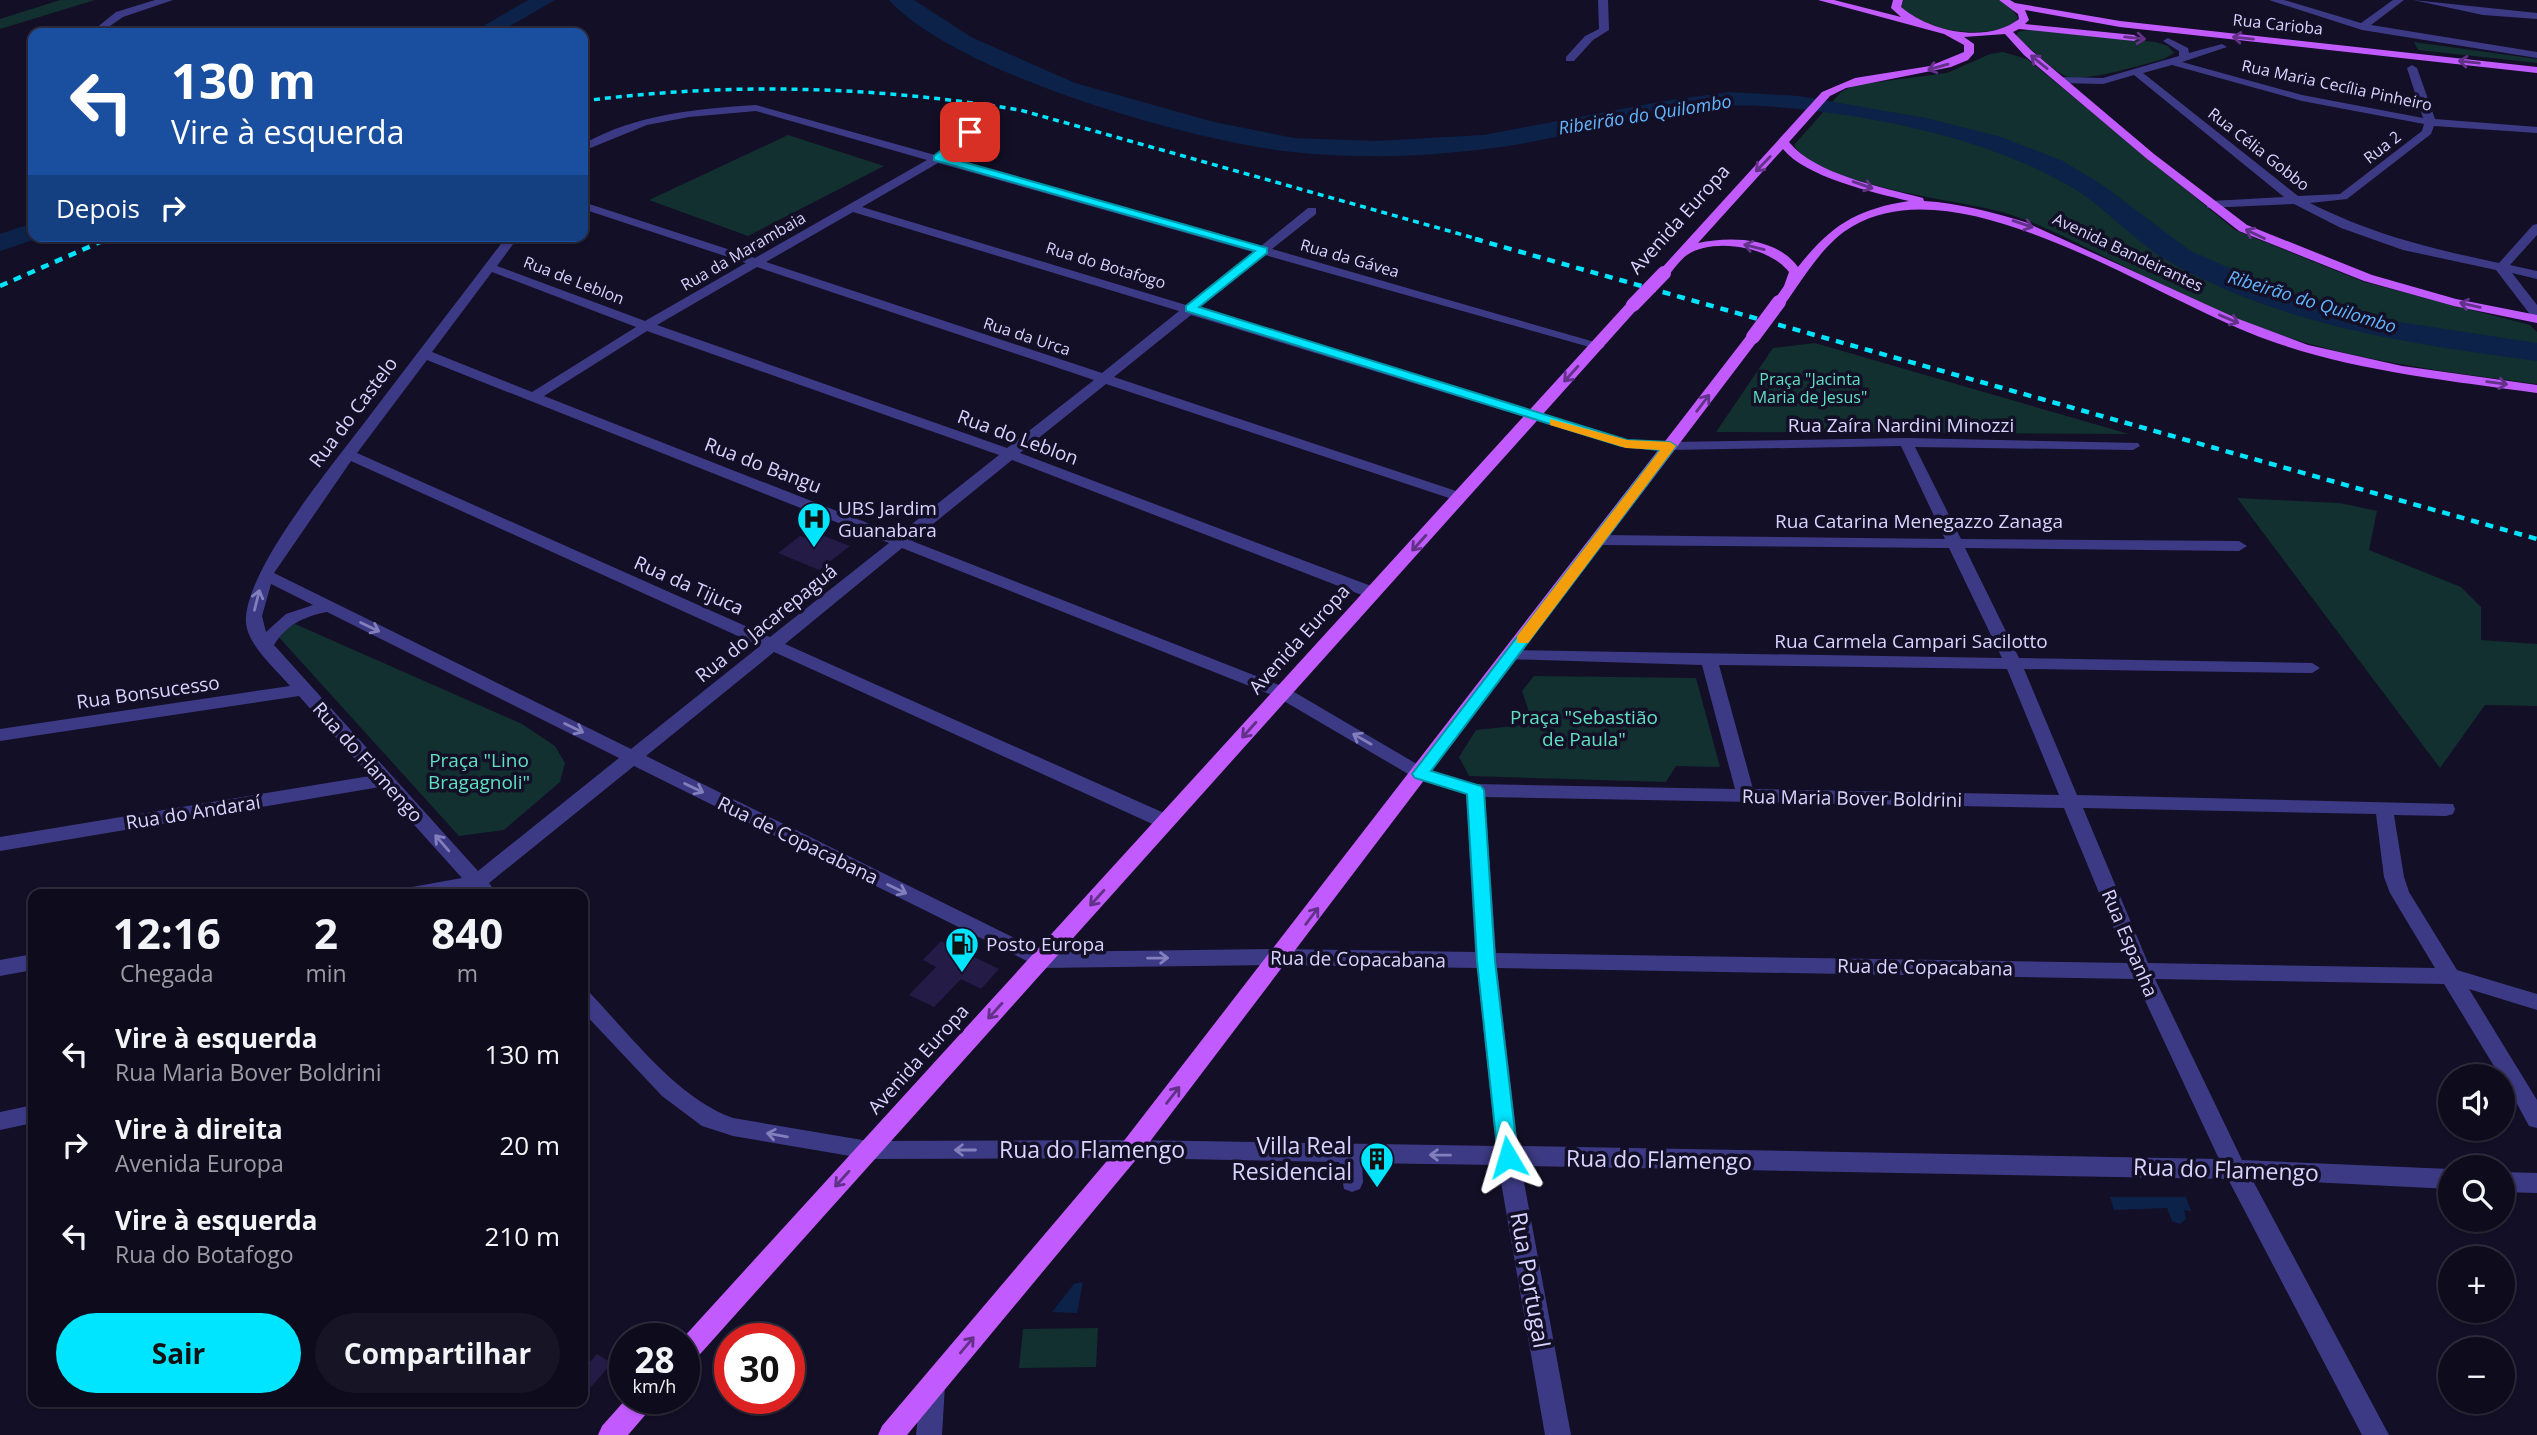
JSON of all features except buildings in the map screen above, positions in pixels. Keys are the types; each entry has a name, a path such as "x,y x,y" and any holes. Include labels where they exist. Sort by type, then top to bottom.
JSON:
{"main road":[{"path":"1822,0 1930,28"},
{"path":"1898,0 1896,8 1902,15 1930,28"},
{"name":"Rua Carioba","path":"2004,0 2015,6 2133,26 2537,70"},
{"path":"2015,6 2022,13 2024,20 2013,28 2028,53 2211,205 2243,228 2334,267 2411,291 2537,319"},
{"name":"Rua Carioba","path":"1930,28 1980,34 2013,28 2168,41 2537,80"},
{"name":"Avenida Europa","path":"700,1336 1819,101 1845,85 1926,71 1964,58 1969,53 1969,44 1948,32"},
{"path":"1783,142 1785,148 1799,158 1857,183 1957,208"},
{"name":"Avenida Bandeirantes","path":"1789,289 1830,239 1852,221 1874,212 1905,206 1957,208 1999,216 2041,230 2272,337 2338,356 2537,389"},
{"path":"891,1435 1131,1149 1281,957 1753,338 1789,289 1795,272 1792,265 1777,254 1725,243 1698,247 1680,254"},
{"path":"611,1435 630,1414"}],"street":[{"path":"100,28 106,20 125,11 168,0"},
{"path":"1570,59 1589,38 1604,30 1603,0"},
{"path":"2274,0 2362,27 2537,55"},
{"path":"2362,27 2399,0"},
{"path":"2418,0 2483,12 2537,16"},
{"path":"2168,41 2184,50 2180,60"},
{"path":"2062,80 2103,81 2221,47"},
{"name":"Rua Maria Cecília Pinheiro","path":"2180,60 2287,93 2430,122 2537,130"},
{"path":"2412,68 2430,122"},
{"name":"Rua Célia Gobbo","path":"2136,72 2292,198 2346,225 2407,247 2537,275"},
{"path":"2081,97 2103,81"},
{"name":"Rua da Gávea","path":"588,145 646,121 675,114 756,108 1598,345"},
{"name":"Rua 2","path":"2211,205 2343,197 2427,132 2430,122"},
{"name":"Rua da Marambaia","path":"531,398 646,326 938,158 970,132"},
{"name":"Rua da Urca","path":"588,207 1460,497"},
{"name":"Rua do Botafogo","path":"854,208 1626,444 1670,446"},
{"name":"Rua do Jacarepaguá","path":"482,889 633,757 1312,211"},
{"path":"2537,228 2501,268 2537,314"},
{"name":"Rua do Castelo","path":"255,627 256,601 265,575 348,454 508,242"},
{"name":"Rua de Leblon","path":"489,267 646,326"},
{"name":"Rua do Leblon","path":"646,326 1010,454 1373,593"},
{"name":"Rua do Bangu","path":"424,354 1283,693"},
{"name":"Rua Zaíra Nardini Minozzi","path":"1670,446 1906,442 2133,446"},
{"name":"Rua Espanha","path":"1906,442 2012,661 2141,970 2235,1169 2376,1435"},
{"name":"Rua da Tijuca","path":"348,454 1166,822"},
{"name":"Rua Catarina Menegazzo Zanaga","path":"1599,540 1955,541 2239,546"},
{"name":"Rua de Copacabana","path":"265,575 1041,960 1281,957 2451,976 2537,1002"},
{"path":"265,646 271,634 293,617 305,611 330,607"},
{"name":"Rua do Flamengo","path":"255,627 265,646 303,690 482,889"},
{"name":"Rua Carmela Campari Sacilotto","path":"1511,655 1709,661 2012,661 2312,668"},
{"path":"1709,661 1746,796"},
{"name":"Rua Bonsucesso","path":"0,736 303,690"},
{"name":"Rua Maria Bover Boldrini","path":"1283,693 1420,774 1475,790 2446,809"},
{"name":"Rua do Andaraí","path":"0,844 386,780"},
{"name":"Rua Portugal","path":"1475,790 1486,961 1508,1157 1558,1435"},
{"path":"2384,808 2394,877 2400,893 2537,1119"},
{"path":"0,968 28,963"},
{"name":"Rua do Flamengo","path":"588,1007 670,1090 710,1119 733,1127 868,1150 1131,1149 2235,1169 2438,1178"},
{"path":"0,1121 28,1115"},
{"path":"1350,1153 1352,1182"},
{"path":"2515,1182 2537,1183"},
{"path":"929,1435 933,1385"}],"green space":[{"path":"60,0 95,0 0,29 0,19"},
{"path":"1904,0 1998,0 2010,6 2018,18 2009,26 1995,30 1958,31 1940,28 1909,15 1901,6"},
{"path":"2033,29 2155,42 2168,46 2174,53 2164,59 2112,73 2072,77 2057,71 2016,36 2018,32"},
{"path":"2414,42 2537,59 2537,63 2418,50"},
{"path":"2003,52 2027,59 2235,230 2364,282 2530,325 2537,332 2537,384 2373,359 2309,344 2210,307 2064,236 2027,221 2002,212 1858,181 1807,159 1794,145 1841,92 1855,85 1947,73 1990,54"},
{"path":"788,135 884,166 748,236 649,200"},
{"name":"Praça \"Jacinta Maria de Jesus\"","path":"1815,343 2129,434 1716,432 1773,348"},
{"path":"2237,498 2340,503 2377,511 2369,550 2461,587 2481,607 2481,640 2537,644 2537,706 2485,705 2440,768"},
{"name":"Praça \"Lino Bragagnoli\"","path":"295,624 522,724 555,746 565,763 560,782 504,830 459,836 276,634"},
{"name":"Praça \"Sebastião de Paula\"","path":"1534,676 1696,678 1720,767 1676,766 1666,782 1469,776 1459,757 1476,730 1533,724 1522,691"},
{"path":"1098,1328 1096,1367 1019,1368 1023,1329"}],"water":[{"path":"2110,1197 2186,1197 2191,1211 2184,1210 2186,1219 2180,1224 2172,1221 2167,1208 2114,1210"},
{"path":"1083,1282 1077,1313 1052,1312 1074,1284"}],"waterway":[{"name":"Ribeirão do Quilombo","path":"491,28 544,0"},
{"name":"Ribeirão do Quilombo","path":"900,0 963,42 996,59 1067,88 1235,135 1279,143 1375,149 1456,145 1510,139 1664,108 1729,99 1799,103 1926,125 1992,142 2054,167 2095,191 2179,256 2264,294 2308,309 2399,331 2537,352"},
{"name":"Ribeirão do Quilombo","path":"0,243 28,233"}],"railway":[{"path":"588,100 693,91 802,89 911,96 1020,110 1481,240"},
{"path":"1475,239 2537,539"},
{"path":"0,286 100,242"}],"slow traffic":[{"path":"1522,640 1670,446 1626,444 1554,422"}],"place":[{"name":"UBS Jardim Guanabara","path":"814,549"},
{"name":"Posto Europa","path":"962,974"},
{"name":"Villa Real Residencial","path":"1377,1189"}],"route":[{"path":"970,132 938,158 1263,250 1191,309 1626,444 1670,446 1420,774 1475,790 1486,961 1508,1157"}]}
